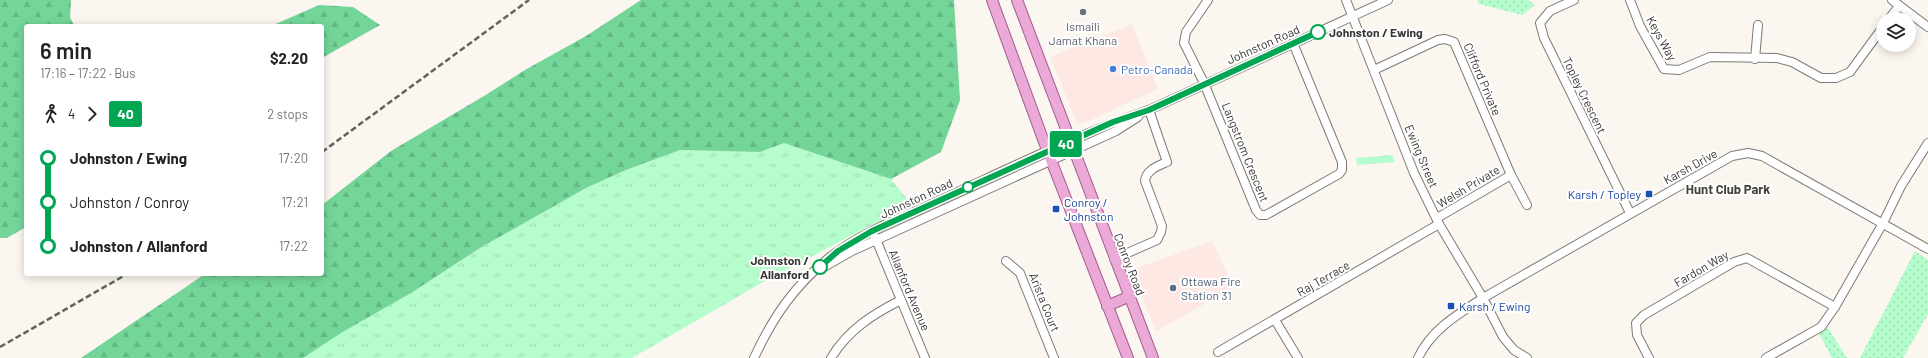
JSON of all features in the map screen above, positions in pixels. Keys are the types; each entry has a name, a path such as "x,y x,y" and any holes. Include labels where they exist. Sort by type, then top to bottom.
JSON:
{"main road":[{"path":"992,0 1049,156 1128,358"},
{"name":"Conroy Road","path":"1017,0 1071,147 1128,297 1153,358"},
{"path":"1107,306 1128,297"}],"street":[{"path":"1204,83 1184,43 1186,32 1208,0"},
{"name":"Ewing Street","path":"1346,0 1414,173 1438,221 1483,298 1503,337 1514,350 1527,358"},
{"name":"Johnston Road","path":"754,358 775,316 793,293 838,251 872,231 1049,156 1116,131 1149,110 1204,83 1388,0"},
{"name":"Topley Crescent","path":"1574,0 1550,11 1540,23 1544,38 1630,213"},
{"name":"Keys Way","path":"1630,0 1640,26 1664,70 1679,70 1710,57 1754,59 1777,58 1792,62 1820,78 1836,78 1850,72 1876,37"},
{"path":"1892,0 1928,27"},
{"path":"1894,12 1899,6"},
{"path":"1754,59 1758,25"},
{"name":"Clifford Private","path":"1374,70 1438,40 1445,39 1454,42 1511,175 1527,205"},
{"name":"Langstrom Crescent","path":"1204,83 1256,210 1260,215 1266,215 1339,174 1342,170 1342,162 1293,43"},
{"path":"1114,259 1157,240 1161,232 1162,226 1145,181 1146,176 1150,171 1167,162 1149,110"},
{"path":"1766,358 1821,327 1835,307 1883,223 1901,186 1928,143"},
{"name":"Karsh Drive","path":"1418,358 1429,341 1448,320 1483,298 1630,213 1732,156 1748,153 1762,156 1883,223 1928,250"},
{"name":"Johnston Road","path":"811,275 842,256 877,241 1049,156"},
{"name":"Welsh Private","path":"1438,221 1511,175"},
{"name":"Raj Terrace","path":"1218,352 1275,320 1438,221"},
{"name":"Allanford Avenue","path":"872,231 926,358"},
{"name":"Fardon Way","path":"1649,358 1637,335 1636,323 1644,315 1734,262 1747,258 1835,307"},
{"name":"Arista Court","path":"1006,261 1020,273 1054,358"},
{"path":"831,358 839,346 858,325 880,310 902,300"},
{"path":"1275,320 1298,358"}],"shaded area":[{"path":"1132,24 1158,89 1082,124 1076,121 1050,57"},
{"path":"1212,241 1234,288 1156,331 1131,270"}],"green space":[{"path":"0,0 71,0 70,18 74,24 24,24 24,228 7,238 0,238"},
{"path":"641,0 954,0 960,100 941,152 891,179 784,143 760,152 680,150 626,170 586,188 480,248 411,293 341,333 303,358 81,358 202,276 324,276 324,203 391,151 525,70 586,36"},
{"path":"1477,0 1528,0 1535,5 1522,15 1479,4"},
{"path":"319,5 353,7 380,25 324,57 324,24 276,24"},
{"path":"784,143 891,179 911,204 758,285 632,358 303,358 341,333 411,293 480,248 586,188 626,170 680,150 760,152"},
{"path":"1392,155 1395,162 1357,165 1356,158"},
{"path":"1915,251 1928,260 1928,314 1903,358 1860,358"},
{"path":"1826,325 1847,358 1832,358 1818,332"}],"railway":[{"path":"324,151 529,0"},
{"path":"0,347 124,276"}],"bus line":[{"name":"40","path":"820,267 828,258 838,251 872,231 1113,122 1149,110 1204,83 1318,32"}],"place":[{"name":"Ismaili Jamat Khana","path":"1083,12"},
{"name":"Johnston / Ewing","path":"1318,32"},
{"name":"Petro-Canada","path":"1113,69"},
{"name":"Karsh / Topley","path":"1649,194"},
{"name":"Conroy / Johnston","path":"1056,209"},
{"name":"Johnston / Allanford","path":"820,267"},
{"name":"Ottawa Fire Station 31","path":"1173,288"},
{"name":"Karsh / Ewing","path":"1451,306"}],"district":[{"name":"Hunt Club Park","path":"1728,189"}]}
